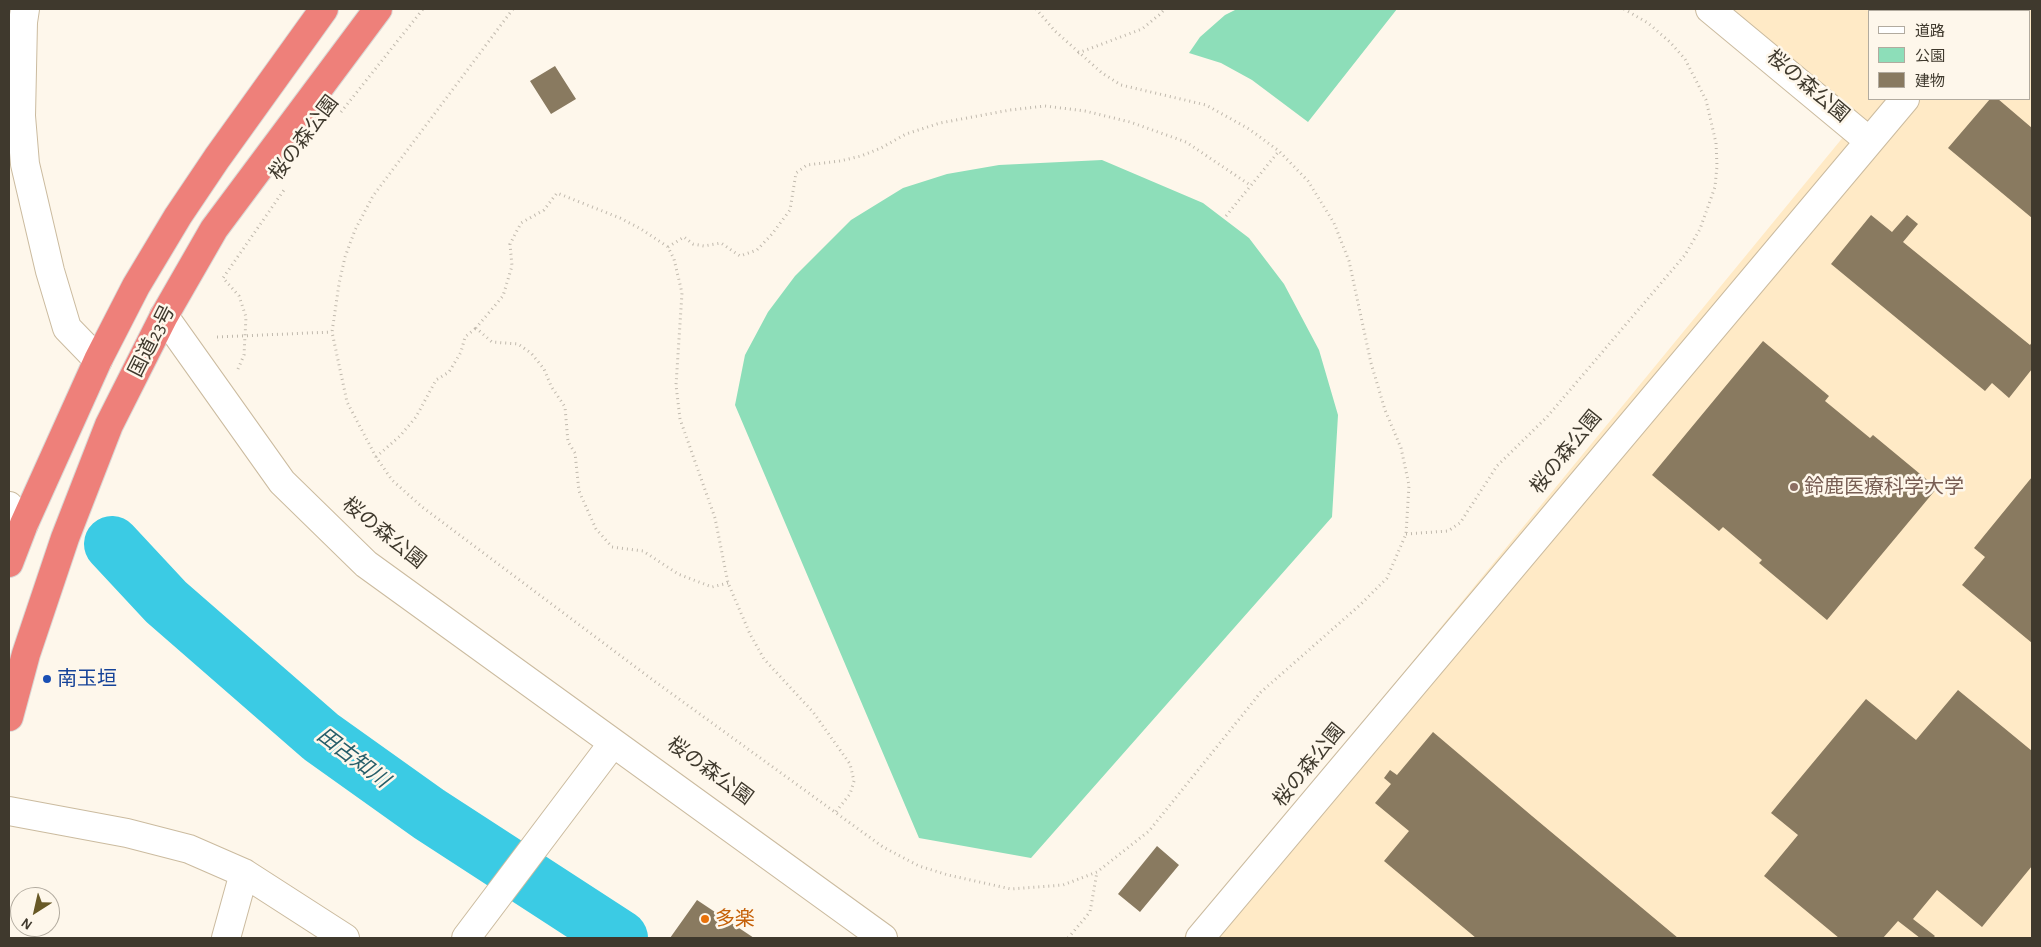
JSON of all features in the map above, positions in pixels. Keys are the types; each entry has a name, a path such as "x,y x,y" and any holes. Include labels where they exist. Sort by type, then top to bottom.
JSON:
{"highway":[{"name":"国道23号","path":"9,563 17,515 136,286 178,216 324,9"},
{"name":"国道23号","path":"9,717 26,654 65,538 109,425 164,316 214,229 378,9"}],"street":[{"path":"25,9 23,22 21,116 25,164 50,271 67,328 98,360"},
{"path":"1710,9 1869,141"},
{"path":"1200,938 1903,100"},
{"path":"164,316 282,482 366,564 883,938"},
{"path":"466,938 613,743"},
{"path":"9,810 126,833 189,849 244,874 345,938"},
{"path":"226,938 244,874"}],"path":[{"name":"桜の森公園","path":"337,118 423,9"},
{"path":"513,9 368,204 354,230 345,256 332,332 347,402 376,457 392,480 421,506 834,813 883,847 920,866 948,875 1011,889 1063,885 1097,872 1149,831 1261,692 1360,605 1387,578 1406,534 1409,485 1401,448 1385,410 1370,363 1349,261 1334,223 1308,181 1279,151 1249,129 1206,105 1121,85 1102,73 1078,53 1036,9"},
{"path":"1078,53 1142,29 1165,9"},
{"path":"1406,534 1448,531 1460,523 1497,466 1547,417 1685,255 1700,229 1715,187 1717,166 1716,143 1706,100 1685,59 1648,23 1624,9"},
{"path":"668,247 684,237 693,244 704,246 721,243 740,256 757,250 790,210 796,173 807,165 840,162 861,156 906,134 940,123 1010,110 1045,106 1085,111 1130,122 1186,142 1250,185"},
{"path":"1226,216 1279,151"},
{"name":"桜の森公園","path":"236,372 244,355 246,317 239,296 223,278 289,182"},
{"path":"376,457 400,436 416,417 436,380 449,372 460,352 465,337 476,328 503,296 512,266 510,244 521,223 544,210 557,193 620,218 668,247 679,273 682,292 676,385 680,419 715,518 728,583 750,634 764,659 813,712 850,764 854,781 850,794 834,813"},
{"path":"476,328 492,342 518,344 531,353 544,369 551,386 565,407 568,442 575,453 579,491 596,529 612,547 643,551 678,574 712,588 728,583"},
{"path":"217,337 332,332"},
{"path":"1068,938 1090,912 1097,872"}],"shaded area":[{"name":"鈴鹿医療科学大学","path":"1693,9 2032,9 2032,938 1183,938 1267,839 1844,136"}],"green space":[{"path":"1237,9 1397,9 1308,122 1252,80 1221,63 1189,53 1200,37 1225,15"},
{"path":"1102,160 1203,203 1249,238 1284,284 1319,350 1338,415 1332,517 1031,858 919,838 735,405 745,355 768,312 795,276 851,220 903,188 947,174 999,165"}],"building":[{"path":"555,66 576,99 551,114 530,81"},
{"path":"1989,100 1999,100 2032,128 2032,218 1948,148"},
{"path":"1871,215 1892,232 1907,215 1918,224 1903,242 2030,345 2032,342 2032,369 2009,398 1992,383 1985,391 1831,264"},
{"path":"1763,341 1829,396 1825,401 1870,438 1873,435 1937,488 1827,620 1759,563 1762,560 1723,527 1719,531 1652,475"},
{"path":"2032,477 2032,643 1962,585 1985,557 1974,548"},
{"path":"1958,690 2032,751 2032,866 1982,927 1937,890 1913,919 1935,936 1933,938 1920,938 1898,921 1883,938 1839,938 1764,876 1798,835 1771,813 1866,699 1916,740"},
{"path":"1433,732 1678,938 1476,938 1384,861 1409,831 1375,803 1391,784 1384,778 1390,770 1397,775"},
{"path":"1157,846 1179,865 1140,912 1118,894"},
{"name":"多楽","path":"697,900 754,938 670,938"}],"waterway":[{"name":"田古知川","path":"112,544 166,602 321,737 429,814 620,938"}],"place":[{"name":"鈴鹿医療科学大学","path":"1794,487"},
{"name":"南玉垣","path":"47,679"},
{"name":"多楽","path":"705,919"}]}
